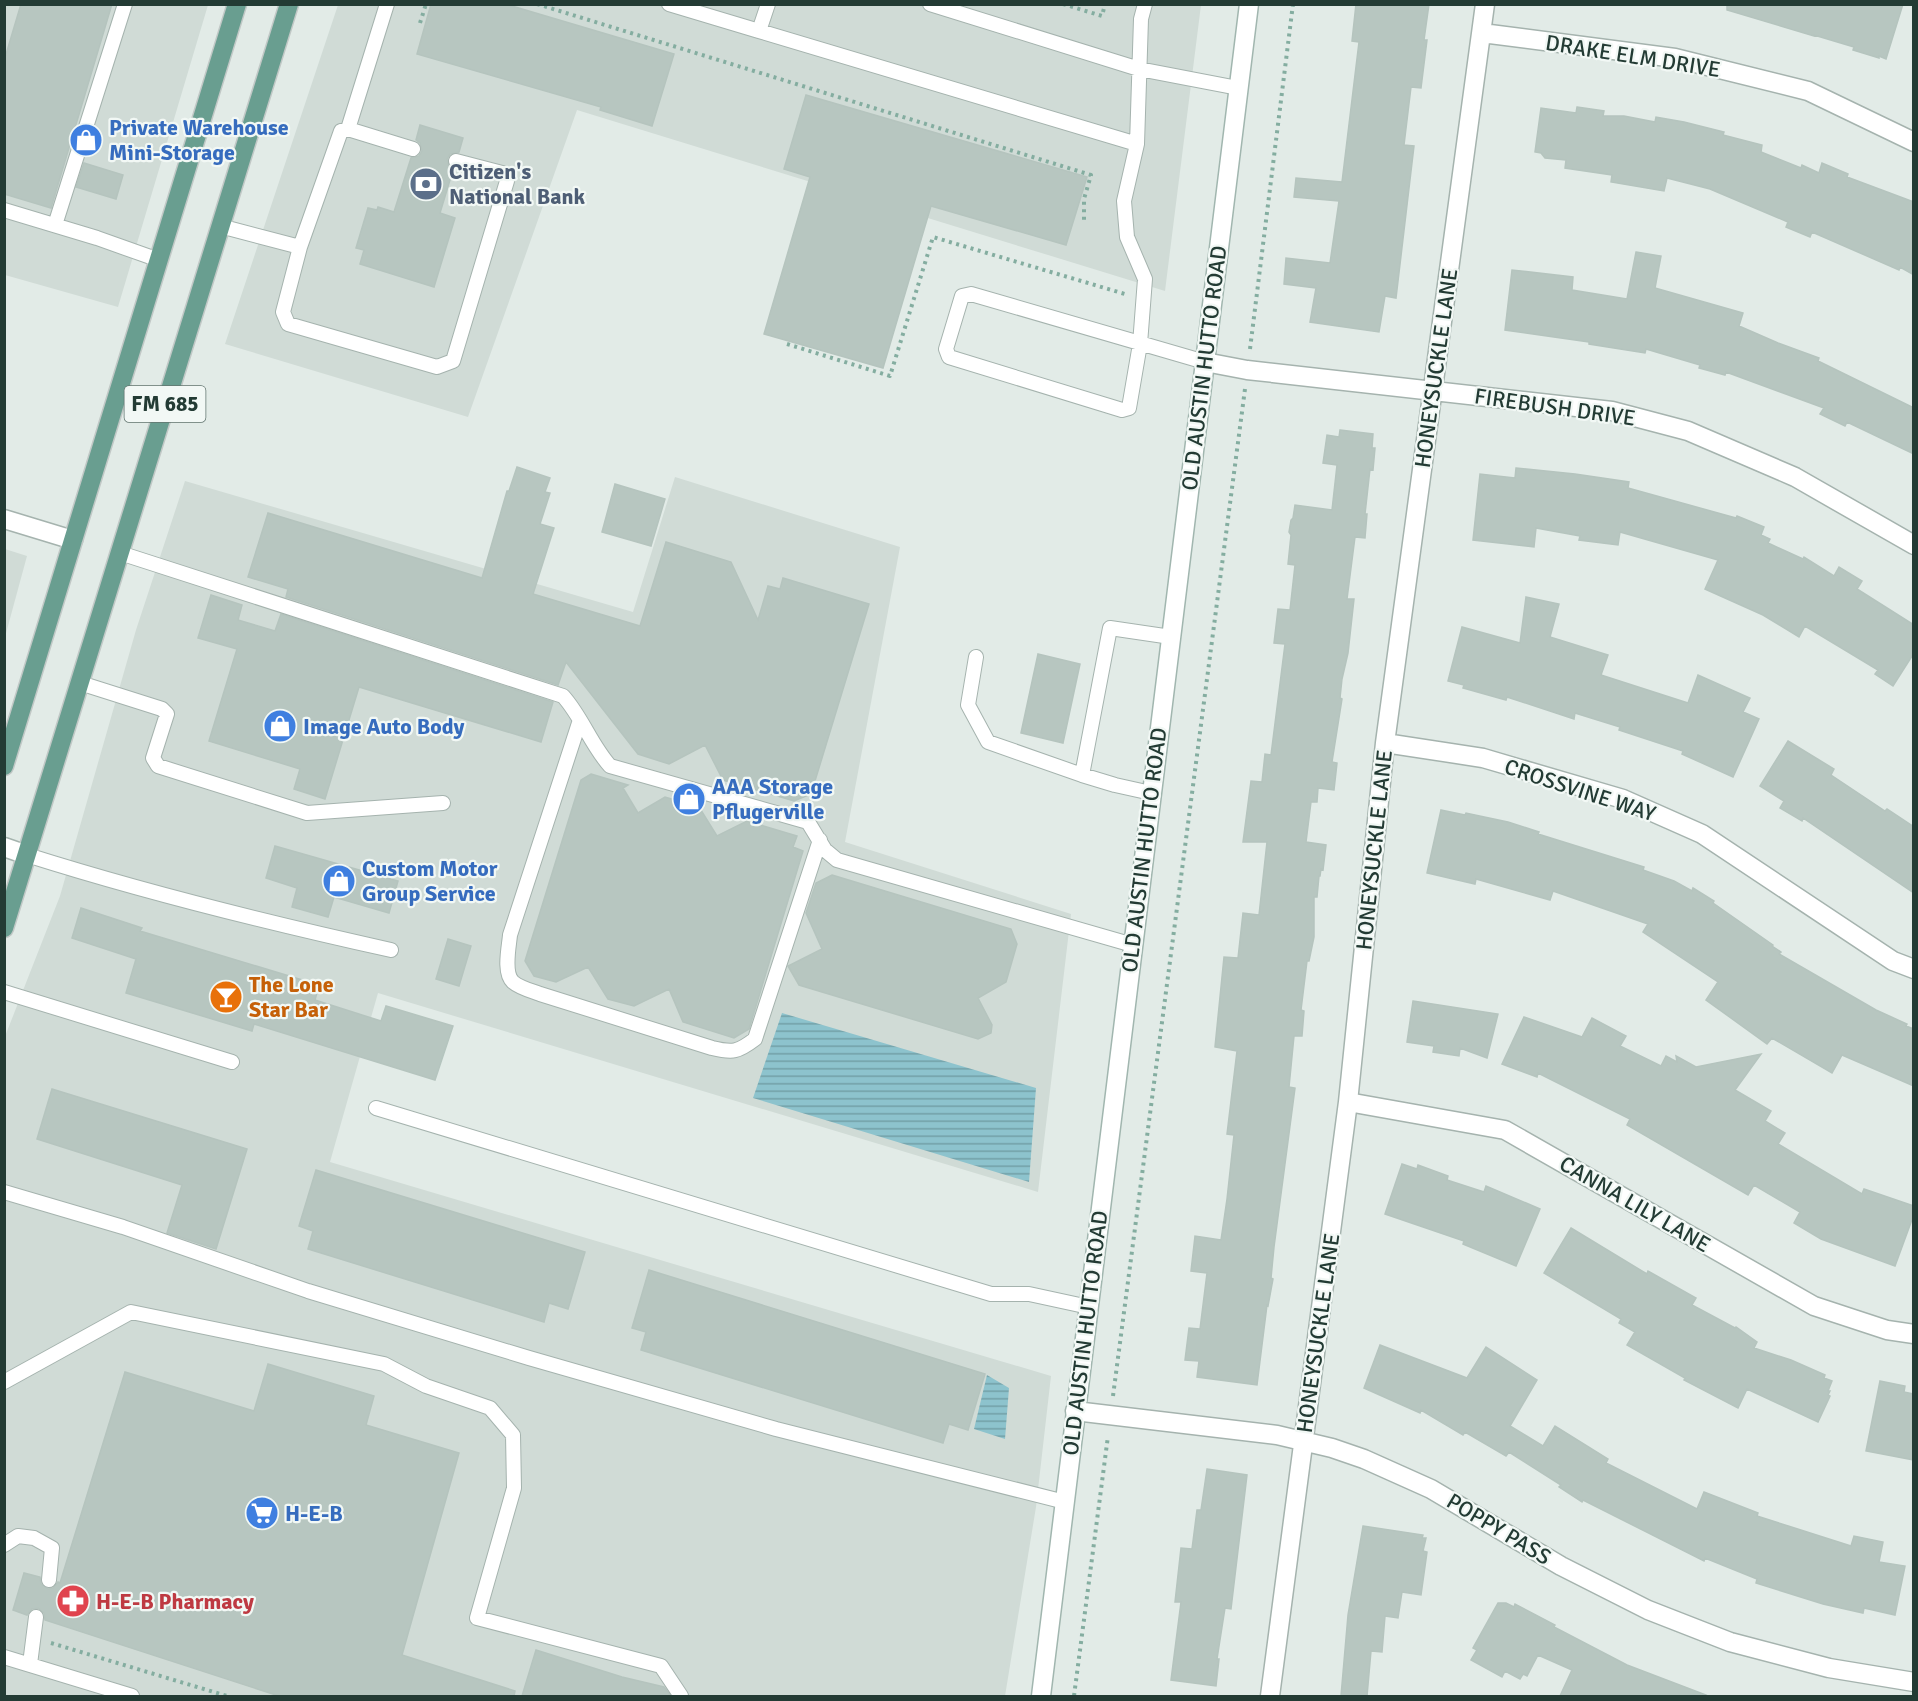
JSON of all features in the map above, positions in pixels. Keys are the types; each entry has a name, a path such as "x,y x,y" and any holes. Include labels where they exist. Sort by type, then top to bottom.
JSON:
{"main road":[{"name":"FM 685","path":"4,766 237,4"},
{"name":"FM 685","path":"4,928 289,4"}],"street":[{"name":"OLD AUSTIN HUTTO ROAD","path":"1041,1696 1249,4"},
{"name":"HONEYSUCKLE LANE","path":"1270,1696 1348,1102 1385,743 1485,4"},
{"name":"DRAKE ELM DRIVE","path":"1482,33 1675,58 1797,88 1808,91 1914,142"},
{"name":"FIREBUSH DRIVE","path":"1206,362 1247,370 1612,411 1688,431 1795,477 1914,545"},
{"path":"4,519 73,540"},
{"name":"CROSSVINE WAY","path":"1385,743 1484,758 1623,799 1702,834 1893,961 1914,969"},
{"path":"4,847 27,855"},
{"name":"CANNA LILY LANE","path":"1348,1102 1505,1130 1814,1306 1887,1330 1914,1334"},
{"name":"POPPY PASS","path":"1075,1411 1277,1435 1332,1448 1364,1459 1431,1489 1561,1566 1658,1614 1741,1645 1829,1668 1914,1682"}],"lane":[{"path":"55,225 125,4"},
{"path":"348,129 387,4"},
{"path":"669,4 1137,144"},
{"path":"759,31 768,4"},
{"path":"930,4 1139,69 1238,88"},
{"path":"1145,4 1141,19 1137,144 1124,201 1127,237 1144,279 1140,344 1129,408 1122,410 949,357 946,349 962,296 971,294 1140,344 1206,362"},
{"path":"413,149 348,129 341,130 300,247 283,312 288,324 437,367 453,361 507,181 506,174 456,161"},
{"path":"4,210 159,260"},
{"path":"220,226 300,247"},
{"path":"120,553 562,696 571,706 598,752 610,766 808,822 825,850 837,860 1133,945"},
{"path":"1082,775 1110,628 1171,637"},
{"path":"976,657 968,705 988,742 1082,775 1151,793"},
{"path":"80,683 162,709 167,714 153,758 158,766 307,813 443,803"},
{"path":"580,720 510,935 507,960 510,978 514,983 540,994 702,1045 728,1052 736,1051 755,1040 820,840"},
{"path":"27,855 292,928 391,950"},
{"path":"4,992 232,1062"},
{"path":"376,1108 991,1294 1029,1294 1089,1307"},
{"path":"4,1192 123,1227 308,1291 540,1361 776,1429 1065,1502"},
{"path":"4,1382 130,1312 384,1364 426,1386 490,1408 513,1435 514,1488 477,1618 661,1666 681,1696"},
{"path":"4,1545 18,1536 34,1538 52,1548 49,1580"},
{"path":"30,1664 36,1617"},
{"path":"4,1657 132,1696"}],"path":[{"path":"420,22 426,4"},
{"path":"537,4 1091,176 1084,199 1084,220"},
{"path":"1063,4 1102,16 1105,4"},
{"path":"1251,337 1293,4"},
{"path":"1114,1381 1244,395"},
{"path":"1074,1696 1106,1445"},
{"path":"42,1640 226,1696"}],"shaded area":[{"name":"Private Warehouse Mini-Storage","path":"4,5 208,5 118,307 5,275"},
{"path":"338,5 1201,5 1165,291 577,110 468,417 225,344"},
{"path":"675,477 900,547 845,842 1071,914 1038,1192 378,993 330,1162 1051,1376 1036,1507 1005,1696 5,1696 4,1039 60,896 136,630 185,481 633,612"},
{"path":"4,549 27,556 5,637"}],"water":[{"path":"782,1013 1036,1088 1029,1182 753,1098"},
{"path":"987,1375 1009,1388 1005,1439 974,1429"}],"building":[{"path":"21,4 112,4 51,208 4,194 4,61"},
{"path":"431,4 505,4 674,54 652,126 600,110 601,107 417,54"},
{"path":"1356,4 1429,4 1421,88 1411,87 1404,145 1414,146 1396,298 1385,296 1379,332 1310,322 1316,288 1284,284 1286,258 1330,263 1339,201 1294,197 1296,178 1342,182 1359,42 1352,41"},
{"path":"1727,4 1903,4 1886,59 1853,50 1854,47 1727,10"},
{"path":"806,95 1087,177 1066,245 931,206 883,368 764,334 810,177 784,169"},
{"path":"1577,107 1604,111 1603,116 1624,116 1655,122 1656,117 1724,132 1723,135 1762,145 1761,152 1801,168 1802,165 1819,173 1822,163 1848,174 1847,177 1914,202 1914,275 1900,267 1899,270 1812,232 1810,237 1786,227 1788,222 1710,189 1667,178 1664,191 1611,182 1612,175 1565,168 1566,160 1545,158 1541,153 1535,152 1541,108 1576,113"},
{"name":"Citizen's National Bank","path":"420,125 463,138 459,152 450,154 447,159 449,167 453,170 440,213 455,218 434,287 360,264 364,250 356,248 368,208 377,210 378,207 394,212 411,158 419,156 422,151 420,143 416,140"},
{"path":"84,163 123,175 116,199 76,187"},
{"path":"1636,252 1661,256 1655,288 1743,313 1739,326 1819,358 1818,361 1914,408 1914,454 1847,422 1845,426 1820,414 1824,408 1726,372 1725,375 1699,368 1700,365 1646,349 1645,353 1505,330 1512,270 1573,277 1572,290 1627,299"},
{"path":"1340,430 1373,434 1372,448 1375,448 1365,514 1367,514 1365,538 1355,537 1347,599 1354,599 1332,762 1337,763 1334,790 1318,788 1317,802 1311,802 1306,842 1326,845 1317,897 1314,897 1314,937 1309,961 1307,961 1301,1010 1304,1011 1302,1036 1294,1036 1289,1087 1295,1088 1274,1247 1271,1278 1273,1279 1267,1305 1257,1385 1197,1377 1199,1361 1185,1360 1189,1328 1200,1329 1207,1273 1191,1271 1195,1236 1221,1240 1227,1199 1234,1135 1227,1134 1237,1051 1215,1047 1224,957 1238,958 1243,913 1259,915 1267,842 1243,842 1251,781 1262,782 1265,754 1271,755 1285,644 1274,643 1278,609 1290,610 1295,565 1288,564 1291,520 1295,505 1332,510 1337,465 1323,463 1327,435 1339,437"},
{"path":"517,467 550,478 545,492 550,493 540,524 554,528 533,594 640,626 666,542 731,562 758,620 768,586 780,589 783,578 869,604 811,794 794,801 723,780 705,745 669,764 638,754 566,662 558,685 286,597 288,589 248,577 268,513 482,578 507,491 509,491"},
{"path":"1516,468 1629,482 1628,488 1736,518 1737,516 1764,527 1761,535 1770,539 1768,543 1803,559 1804,557 1834,576 1839,567 1862,581 1857,589 1914,625 1914,653 1893,686 1875,674 1878,670 1805,626 1799,637 1763,615 1705,589 1718,560 1620,532 1618,545 1579,540 1580,536 1536,528 1534,547 1473,540 1480,474 1515,478"},
{"path":"615,484 665,499 651,546 602,532"},
{"path":"211,595 242,605 238,620 275,631 281,614 553,702 541,742 359,687 325,799 294,789 300,769 209,741 237,649 198,638"},
{"path":"1526,597 1559,604 1550,637 1608,655 1601,675 1688,703 1698,675 1750,698 1743,712 1759,719 1733,777 1682,754 1683,751 1619,730 1620,727 1575,713 1574,719 1507,697 1506,700 1463,688 1464,685 1448,681 1462,627 1520,643"},
{"path":"1038,654 1080,664 1063,743 1021,733"},
{"path":"1788,741 1834,769 1831,775 1885,811 1887,809 1914,827 1914,893 1803,818 1802,821 1780,808 1784,801 1760,786"},
{"path":"591,774 628,785 623,788 638,813 665,797 699,807 717,836 747,821 797,836 793,847 803,851 749,1029 734,1038 683,1022 669,989 634,1006 608,999 588,967 556,982 534,976 525,961 581,780"},
{"path":"1441,810 1508,822 1539,832 1538,834 1644,867 1643,870 1674,881 1692,891 1693,888 1773,945 1781,952 1779,954 1876,1010 1914,1029 1914,1086 1842,1055 1832,1073 1772,1038 1767,1044 1706,1000 1718,982 1643,932 1648,924 1553,891 1550,900 1476,879 1475,884 1427,873"},
{"name":"Custom Motor Group Service","path":"275,846 398,881 389,913 334,897 328,917 292,907 297,888 266,878"},
{"path":"832,875 1011,929 1017,944 1006,982 978,998 992,1025 991,1033 978,1039 799,985 788,966 822,949 806,913 816,883"},
{"name":"The Lone Star Bar","path":"81,908 142,928 140,931 319,985 315,1000 381,1021 386,1006 453,1026 435,1080 254,1024 252,1031 126,993 136,959 72,938"},
{"path":"448,939 471,946 459,986 436,979"},
{"path":"1413,1001 1498,1014 1487,1058 1460,1048 1459,1056 1433,1052 1434,1046 1407,1042"},
{"path":"1524,1017 1582,1037 1592,1018 1626,1036 1620,1046 1661,1066 1666,1056 1677,1062 1676,1056 1696,1067 1761,1054 1735,1090 1771,1111 1765,1121 1785,1133 1778,1144 1862,1194 1864,1189 1914,1206 1914,1214 1895,1266 1821,1239 1794,1223 1800,1212 1754,1185 1748,1195 1627,1125 1630,1119 1538,1073 1537,1077 1502,1064"},
{"path":"52,1089 247,1149 216,1249 167,1233 182,1185 37,1139"},
{"path":"1402,1164 1417,1169 1418,1165 1448,1176 1447,1180 1484,1192 1486,1186 1540,1209 1516,1266 1463,1244 1464,1241 1385,1214"},
{"path":"316,1170 585,1252 568,1309 549,1303 544,1322 308,1249 313,1231 299,1226"},
{"path":"1571,1228 1647,1274 1648,1271 1696,1298 1692,1305 1736,1327 1757,1342 1754,1348 1791,1360 1825,1375 1824,1378 1832,1381 1828,1391 1830,1391 1828,1395 1830,1396 1818,1422 1747,1389 1738,1408 1684,1380 1685,1378 1627,1345 1635,1332 1619,1323 1621,1319 1544,1273"},
{"path":"649,1270 985,1374 968,1430 949,1424 943,1443 641,1350 646,1332 632,1328"},
{"path":"1380,1345 1467,1378 1486,1347 1537,1380 1510,1426 1543,1446 1555,1426 1608,1459 1606,1463 1697,1509 1704,1492 1758,1513 1757,1516 1851,1546 1854,1536 1883,1542 1879,1562 1905,1566 1895,1615 1864,1608 1863,1613 1823,1604 1756,1583 1757,1579 1705,1558 1704,1561 1583,1500 1582,1502 1559,1487 1561,1485 1509,1452 1506,1456 1465,1432 1463,1435 1421,1410 1420,1413 1364,1388"},
{"name":"H-E-B","path":"268,1364 374,1396 366,1425 459,1453 402,1655 515,1691 514,1696 279,1696 45,1620 44,1613 38,1608 32,1609 27,1615 13,1610 24,1573 40,1577 41,1584 48,1589 60,1583 125,1372 254,1411"},
{"path":"1880,1381 1905,1386 1904,1392 1914,1394 1914,1460 1866,1451"},
{"path":"1207,1469 1247,1475 1231,1609 1225,1608 1217,1659 1219,1659 1216,1686 1171,1680 1181,1602 1175,1602 1181,1548 1192,1549 1197,1510 1201,1510"},
{"path":"1363,1526 1423,1535 1422,1538 1426,1538 1423,1551 1427,1552 1421,1595 1402,1592 1398,1618 1385,1616 1382,1652 1371,1651 1367,1696 1341,1696 1348,1615"},
{"path":"1498,1603 1506,1603 1514,1607 1515,1604 1627,1665 1706,1695 1560,1696 1572,1670 1538,1655 1527,1676 1523,1674 1520,1679 1505,1671 1502,1677 1471,1660 1477,1650 1473,1648"},
{"path":"536,1650 622,1677 664,1687 671,1696 522,1696"}],"place":[{"name":"Private Warehouse Mini-Storage","path":"86,140"},
{"name":"Citizen's National Bank","path":"426,184"},
{"name":"Image Auto Body","path":"280,726"},
{"name":"AAA Storage Pflugerville","path":"689,799"},
{"name":"Custom Motor Group Service","path":"339,881"},
{"name":"The Lone Star Bar","path":"226,997"},
{"name":"H-E-B","path":"262,1513"},
{"name":"H-E-B Pharmacy","path":"73,1601"}]}
